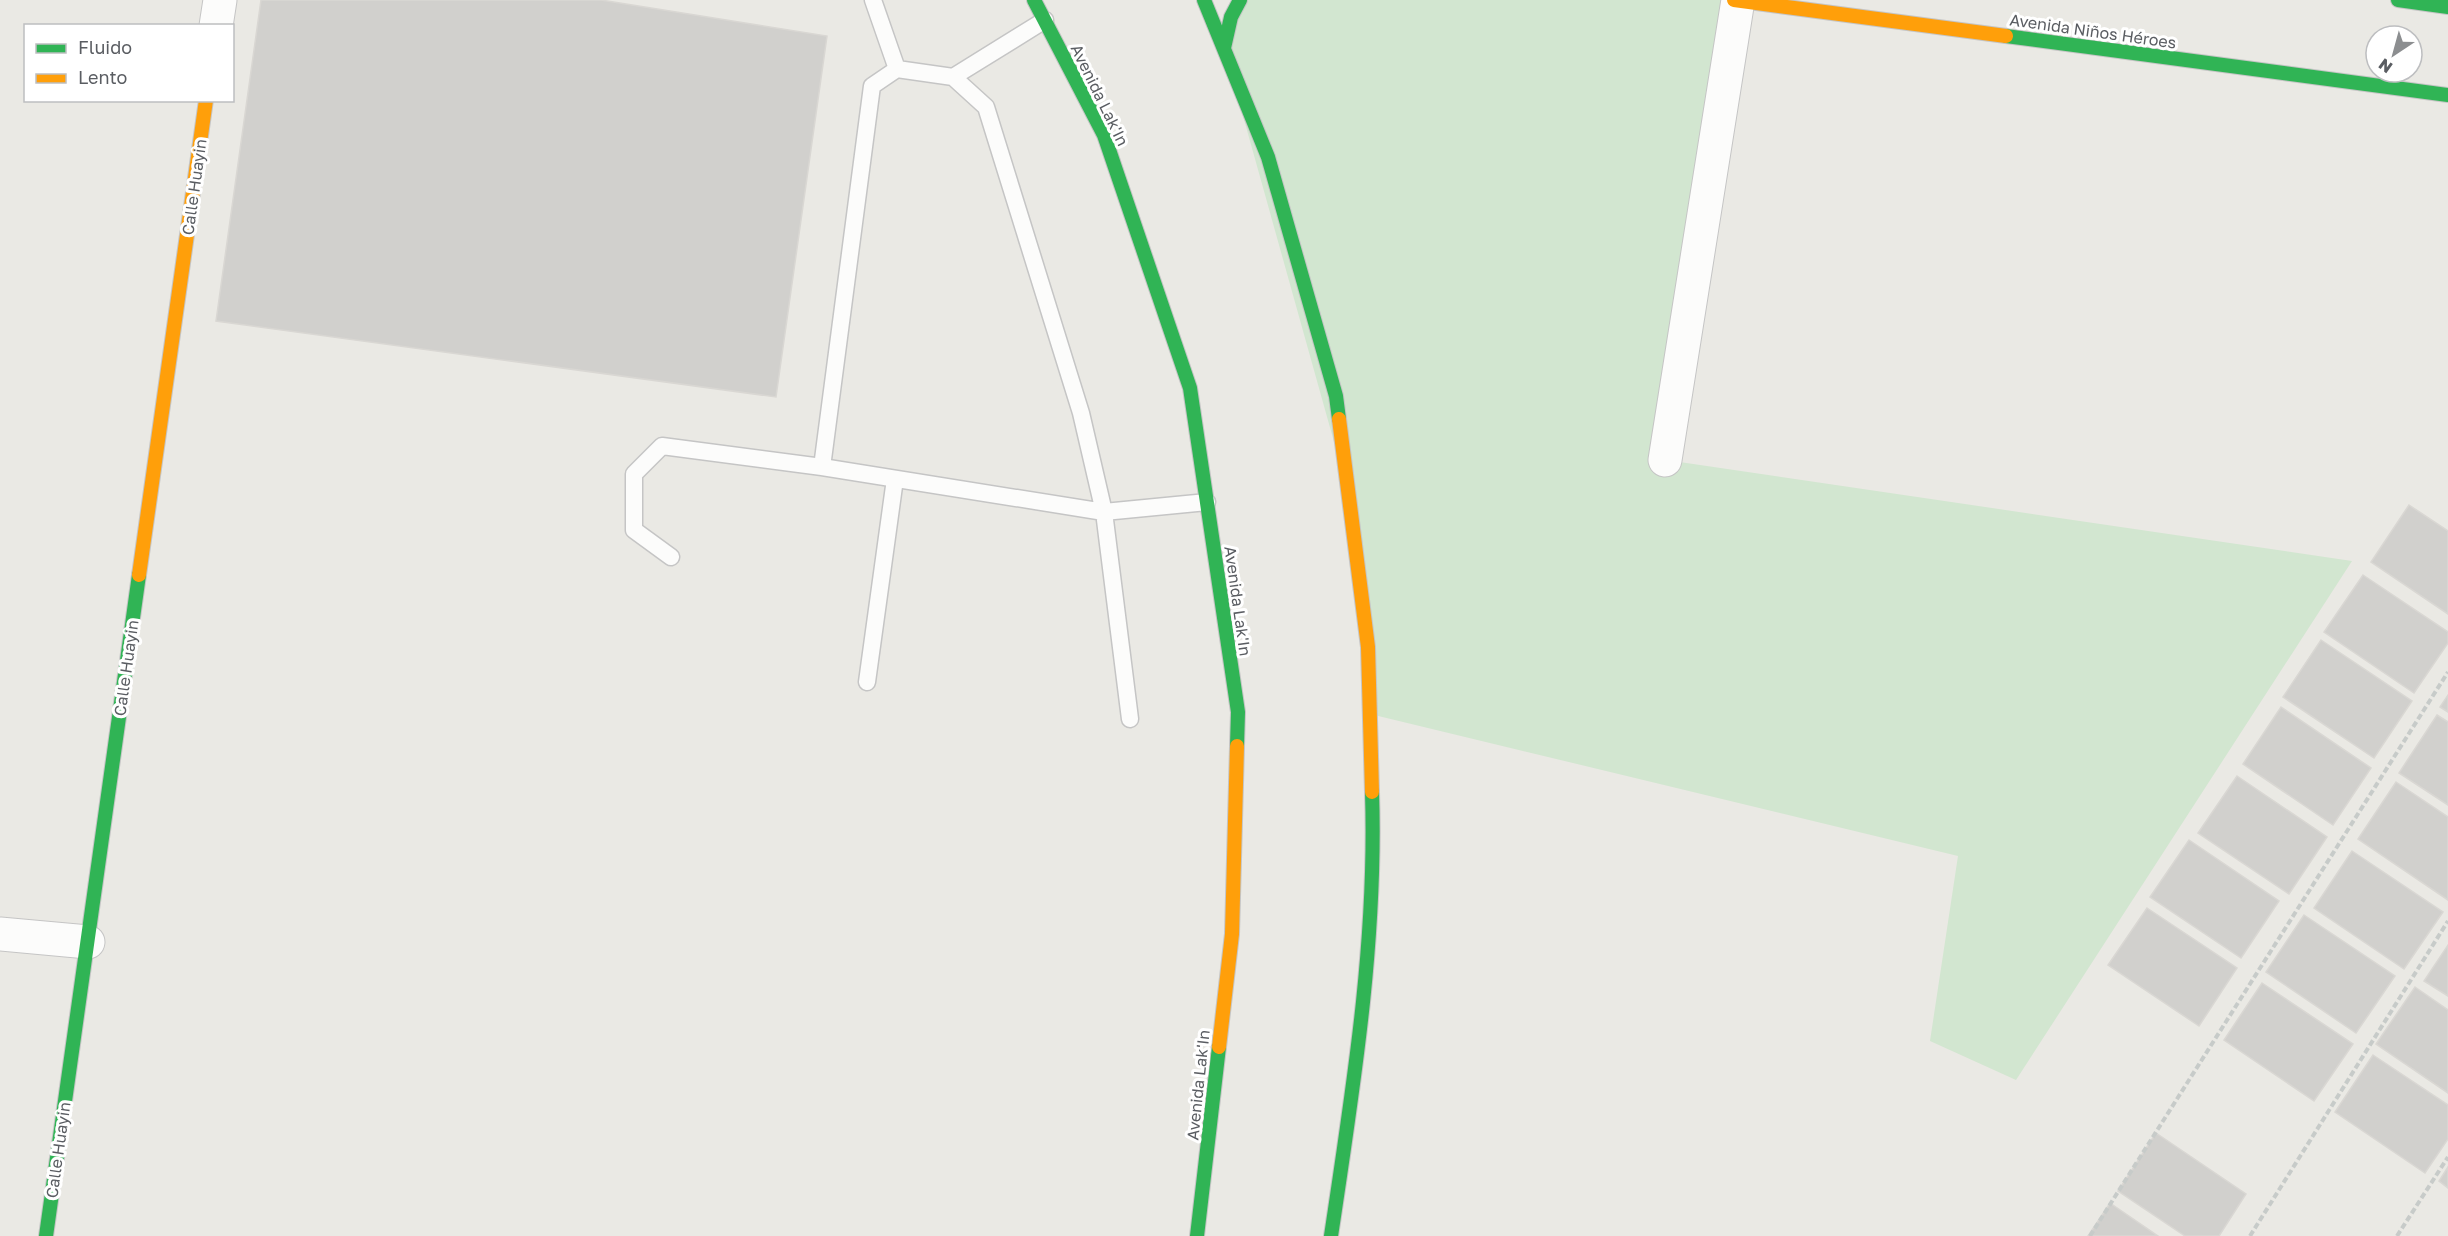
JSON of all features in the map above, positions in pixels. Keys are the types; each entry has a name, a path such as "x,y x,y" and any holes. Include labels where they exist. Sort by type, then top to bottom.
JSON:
{"main road":[{"name":"Avenida Lak'In","path":"1034,0 1104,135 1190,388 1238,712 1232,934 1197,1236"},
{"path":"1204,0 1268,157 1336,396 1368,647 1374,853 1361,1031 1331,1236"},
{"path":"1224,48 1232,17 1240,0"},
{"name":"Avenida Niños Héroes","path":"1737,0 2448,95"},
{"path":"2398,0 2448,7"},
{"name":"Calle Huayin","path":"46,1236 206,102"}],"street":[{"path":"216,24 220,0"},
{"path":"1665,460 1737,0"},
{"path":"0,934 88,942"}],"lane":[{"path":"873,0 897,69"},
{"path":"953,77 1045,20"},
{"path":"822,467 872,86 897,69 953,77 986,107 1081,413 1104,512 1130,719"},
{"path":"671,557 634,530 634,474 662,446 822,467 1104,512 1207,502"},
{"path":"867,682 895,479"}],"path":[{"path":"2090,1236 2448,672"},
{"path":"2250,1236 2448,921"},
{"path":"2397,1236 2448,1157"}],"green space":[{"path":"1240,0 1734,0 1666,460 2352,561 2016,1080 1930,1041 1958,856 1370,714 1348,492 1224,48"}],"building":[{"path":"261,0 601,0 827,36 776,397 216,321"},
{"path":"2409,505 2448,531 2448,614 2371,562"},
{"path":"2363,575 2448,632 2448,643 2414,693 2324,632"},
{"path":"2321,640 2412,701 2374,758 2283,697"},
{"path":"2448,695 2448,712 2440,707"},
{"path":"2281,707 2371,768 2333,825 2243,764"},
{"path":"2437,715 2448,722 2448,805 2399,773"},
{"path":"2237,776 2327,837 2289,894 2198,833"},
{"path":"2396,782 2448,817 2448,900 2358,839"},
{"path":"2189,840 2279,901 2241,958 2150,897"},
{"path":"2352,851 2443,912 2404,969 2314,908"},
{"path":"2147,908 2237,968 2199,1026 2108,965"},
{"path":"2304,915 2395,976 2356,1033 2266,972"},
{"path":"2448,945 2448,996 2424,981"},
{"path":"2262,983 2353,1044 2314,1101 2224,1040"},
{"path":"2415,987 2448,1010 2448,1093 2376,1044"},
{"path":"2373,1055 2448,1105 2448,1139 2425,1173 2335,1112"},
{"path":"2156,1133 2246,1194 2219,1236 2185,1236 2118,1191"},
{"path":"2448,1167 2448,1188 2439,1181"},
{"path":"2110,1203 2158,1236 2088,1236"}],"traffic: fast":[{"path":"1034,0 1104,135 1190,388 1238,712 1237,746"},
{"path":"1204,0 1268,157 1336,396 1339,419"},
{"path":"1224,48 1231,17 1240,0"},
{"path":"2398,0 2448,7"},
{"path":"2006,36 2448,95"},
{"path":"46,1236 139,575"},
{"path":"1331,1236 1362,1015 1371,904 1372,792"},
{"path":"1197,1236 1219,1047"}],"traffic: slow":[{"path":"1734,0 2006,36"},
{"path":"139,575 206,102"},
{"path":"1339,419 1368,647 1372,792"},
{"path":"1219,1047 1232,934 1237,746"}]}
